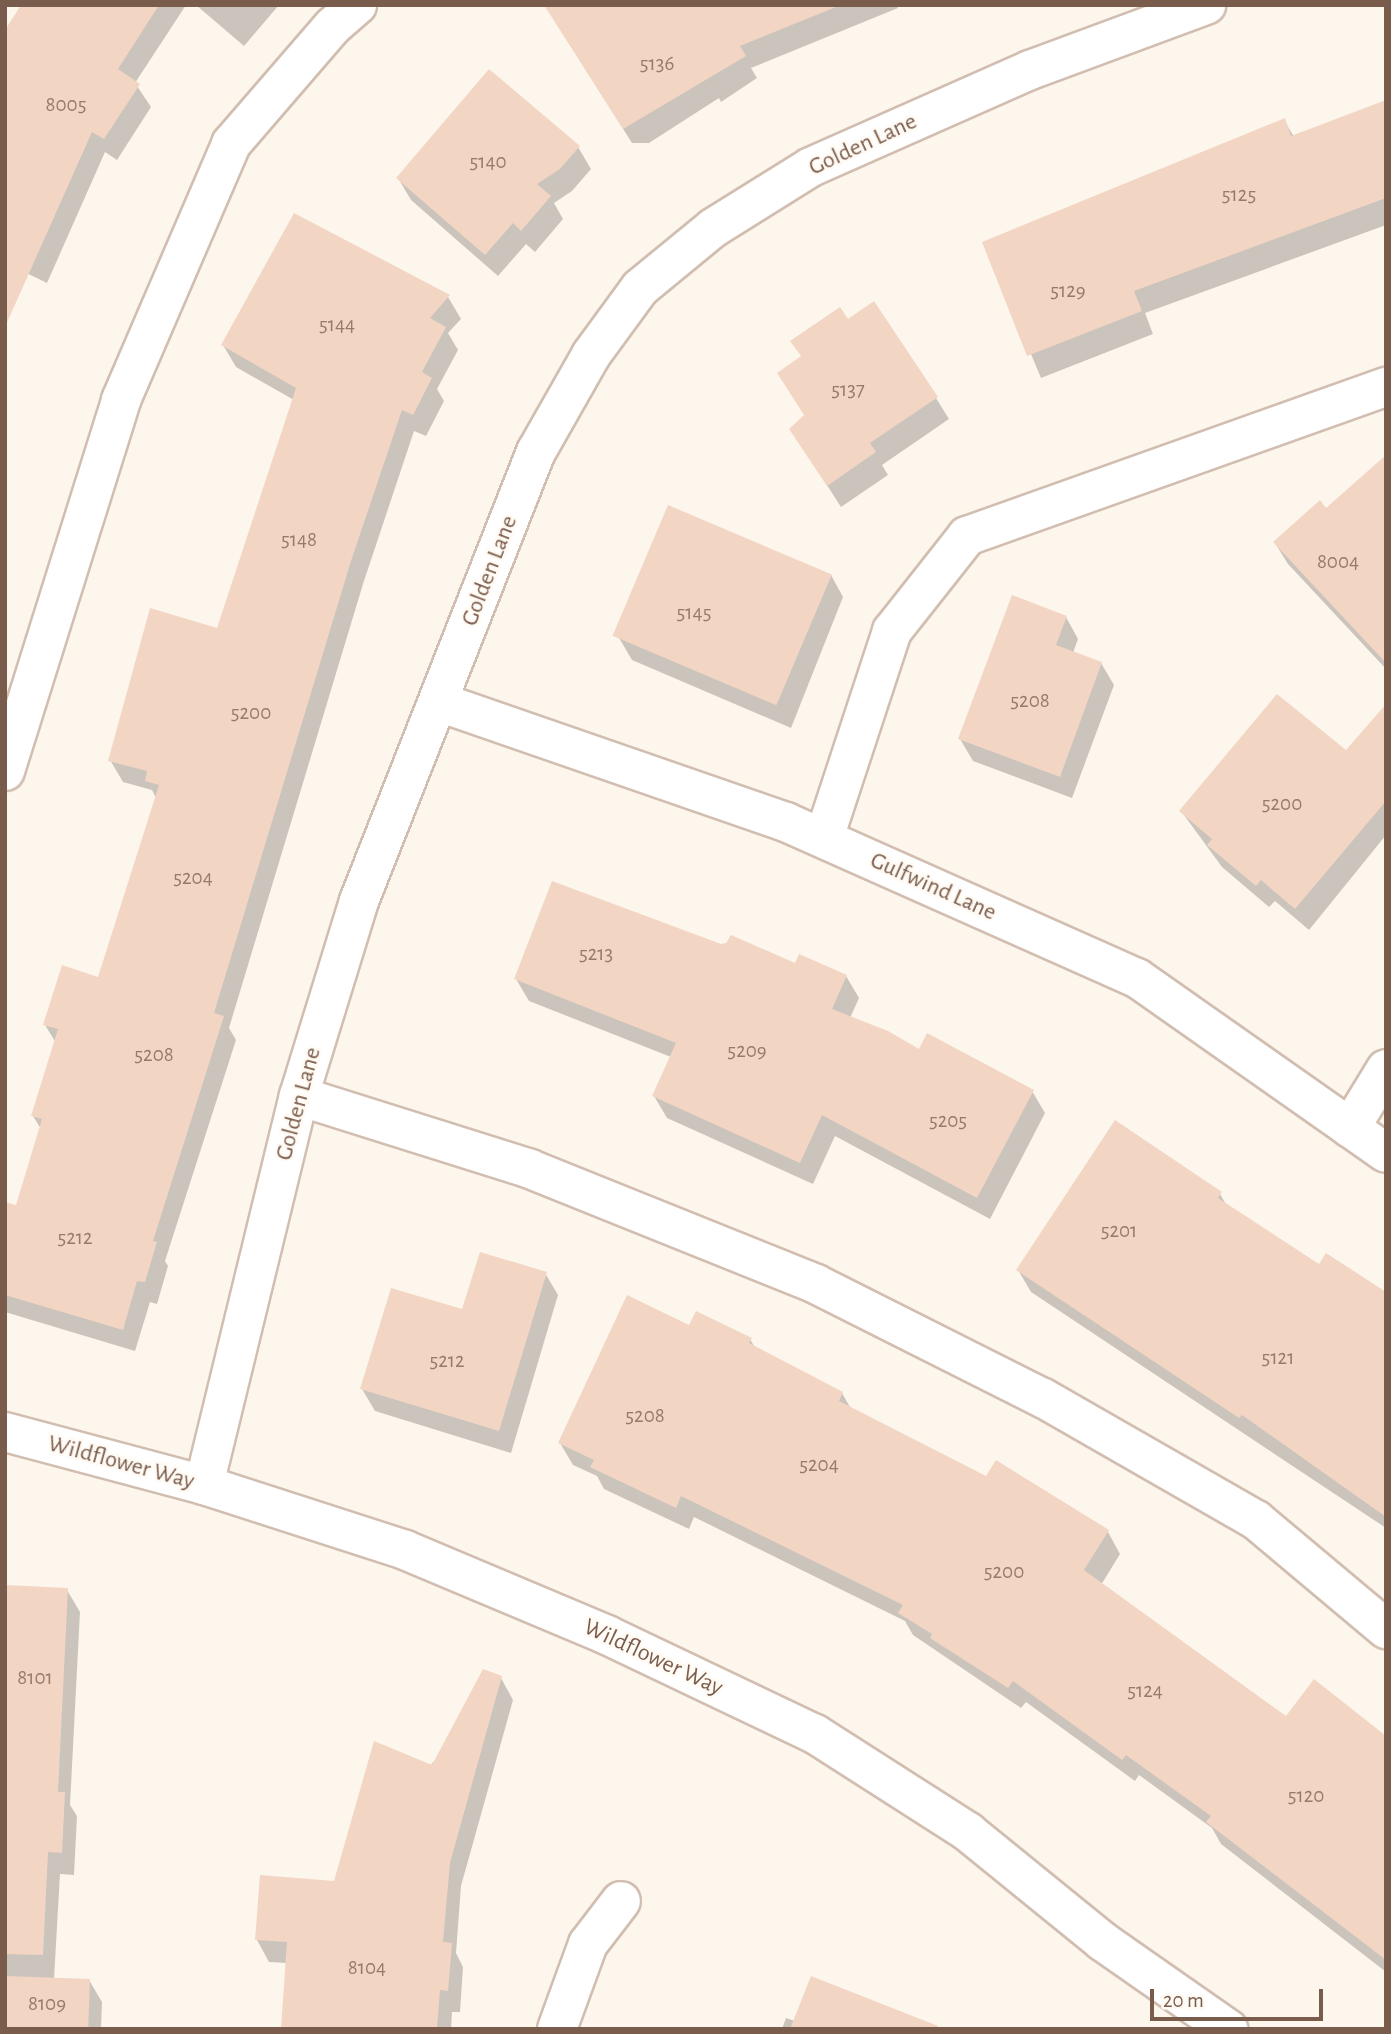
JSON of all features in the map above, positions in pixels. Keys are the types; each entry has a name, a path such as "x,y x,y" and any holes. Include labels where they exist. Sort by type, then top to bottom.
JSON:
{"street":[{"path":"5,771 121,401 231,144 333,26 357,5"},
{"name":"Golden Lane","path":"204,1485 299,1096 359,901 536,452 591,355 640,288 713,228 811,167 1030,70 1206,5"},
{"path":"824,838 892,631 967,536 1386,387"},
{"name":"Gulfwind Lane","path":"439,702 824,838 1137,978 1386,1153"},
{"path":"1350,1128 1386,1069"},
{"path":"299,1096 530,1168 816,1284 1042,1398 1256,1520 1386,1629"},
{"name":"Wildflower Way","path":"5,1432 204,1485 405,1550 607,1635 815,1734 968,1832 1102,1941 1228,2029"},
{"path":"557,2029 588,1944 621,1901"}],"building":[{"path":"21,5 159,5 118,69 140,84 104,139 92,132 5,327 5,30"},
{"path":"544,5 836,7 740,46 746,56 623,129"},
{"path":"489,69 580,146 560,169 537,184 551,196 521,231 513,223 485,255 396,178"},
{"path":"1386,100 1386,198 1134,291 1142,311 1027,356 982,242 1285,118 1291,136"},
{"path":"294,213 450,295 430,318 446,327 422,372 432,378 413,415 402,410 351,561 214,1013 224,1016 153,1241 157,1242 145,1282 137,1281 123,1330 5,1295 5,1202 16,1205 42,1119 31,1116 58,1029 43,1025 62,965 98,977 159,785 145,781 147,771 108,761 150,608 217,628 296,388 221,345"},
{"path":"874,301 938,397 870,443 876,452 827,486 789,429 804,415 777,373 801,356 790,341 840,307 848,319"},
{"path":"1386,455 1386,663 1273,542 1320,500 1326,508"},
{"path":"668,505 832,575 776,705 613,636"},
{"path":"1012,595 1067,616 1056,645 1102,662 1060,777 958,739"},
{"path":"1277,694 1346,750 1386,704 1386,801 1295,909 1261,880 1256,886 1207,845 1212,839 1179,811"},
{"path":"552,881 721,944 726,943 731,935 795,963 799,954 847,975 832,1009 888,1031 919,1049 927,1033 1034,1090 977,1198 822,1115 800,1163 652,1096 676,1043 514,979"},
{"path":"1115,1120 1222,1192 1218,1198 1319,1264 1326,1253 1386,1292 1386,1517 1242,1415 1239,1418 1016,1270"},
{"path":"480,1252 547,1272 499,1431 360,1389 391,1288 462,1309"},
{"path":"627,1295 689,1325 696,1311 752,1338 749,1343 843,1392 839,1401 986,1476 996,1460 1109,1530 1084,1570 1286,1716 1314,1679 1386,1736 1386,1960 1206,1822 1211,1816 1126,1755 1122,1760 1013,1681 1008,1688 930,1638 932,1634 898,1613 903,1605 681,1496 676,1508 590,1467 594,1460 558,1443"},
{"path":"5,1585 68,1588 58,1792 65,1792 62,1853 48,1852 43,1955 5,1954"},
{"path":"483,1669 502,1676 450,1863 443,1942 452,1943 448,1991 440,1990 437,2029 281,2029 287,1942 255,1940 260,1875 334,1881 374,1741 432,1765"},
{"path":"5,1976 90,1979 88,2029 5,2029"},
{"path":"811,1976 938,2026 937,2029 790,2029"}]}
